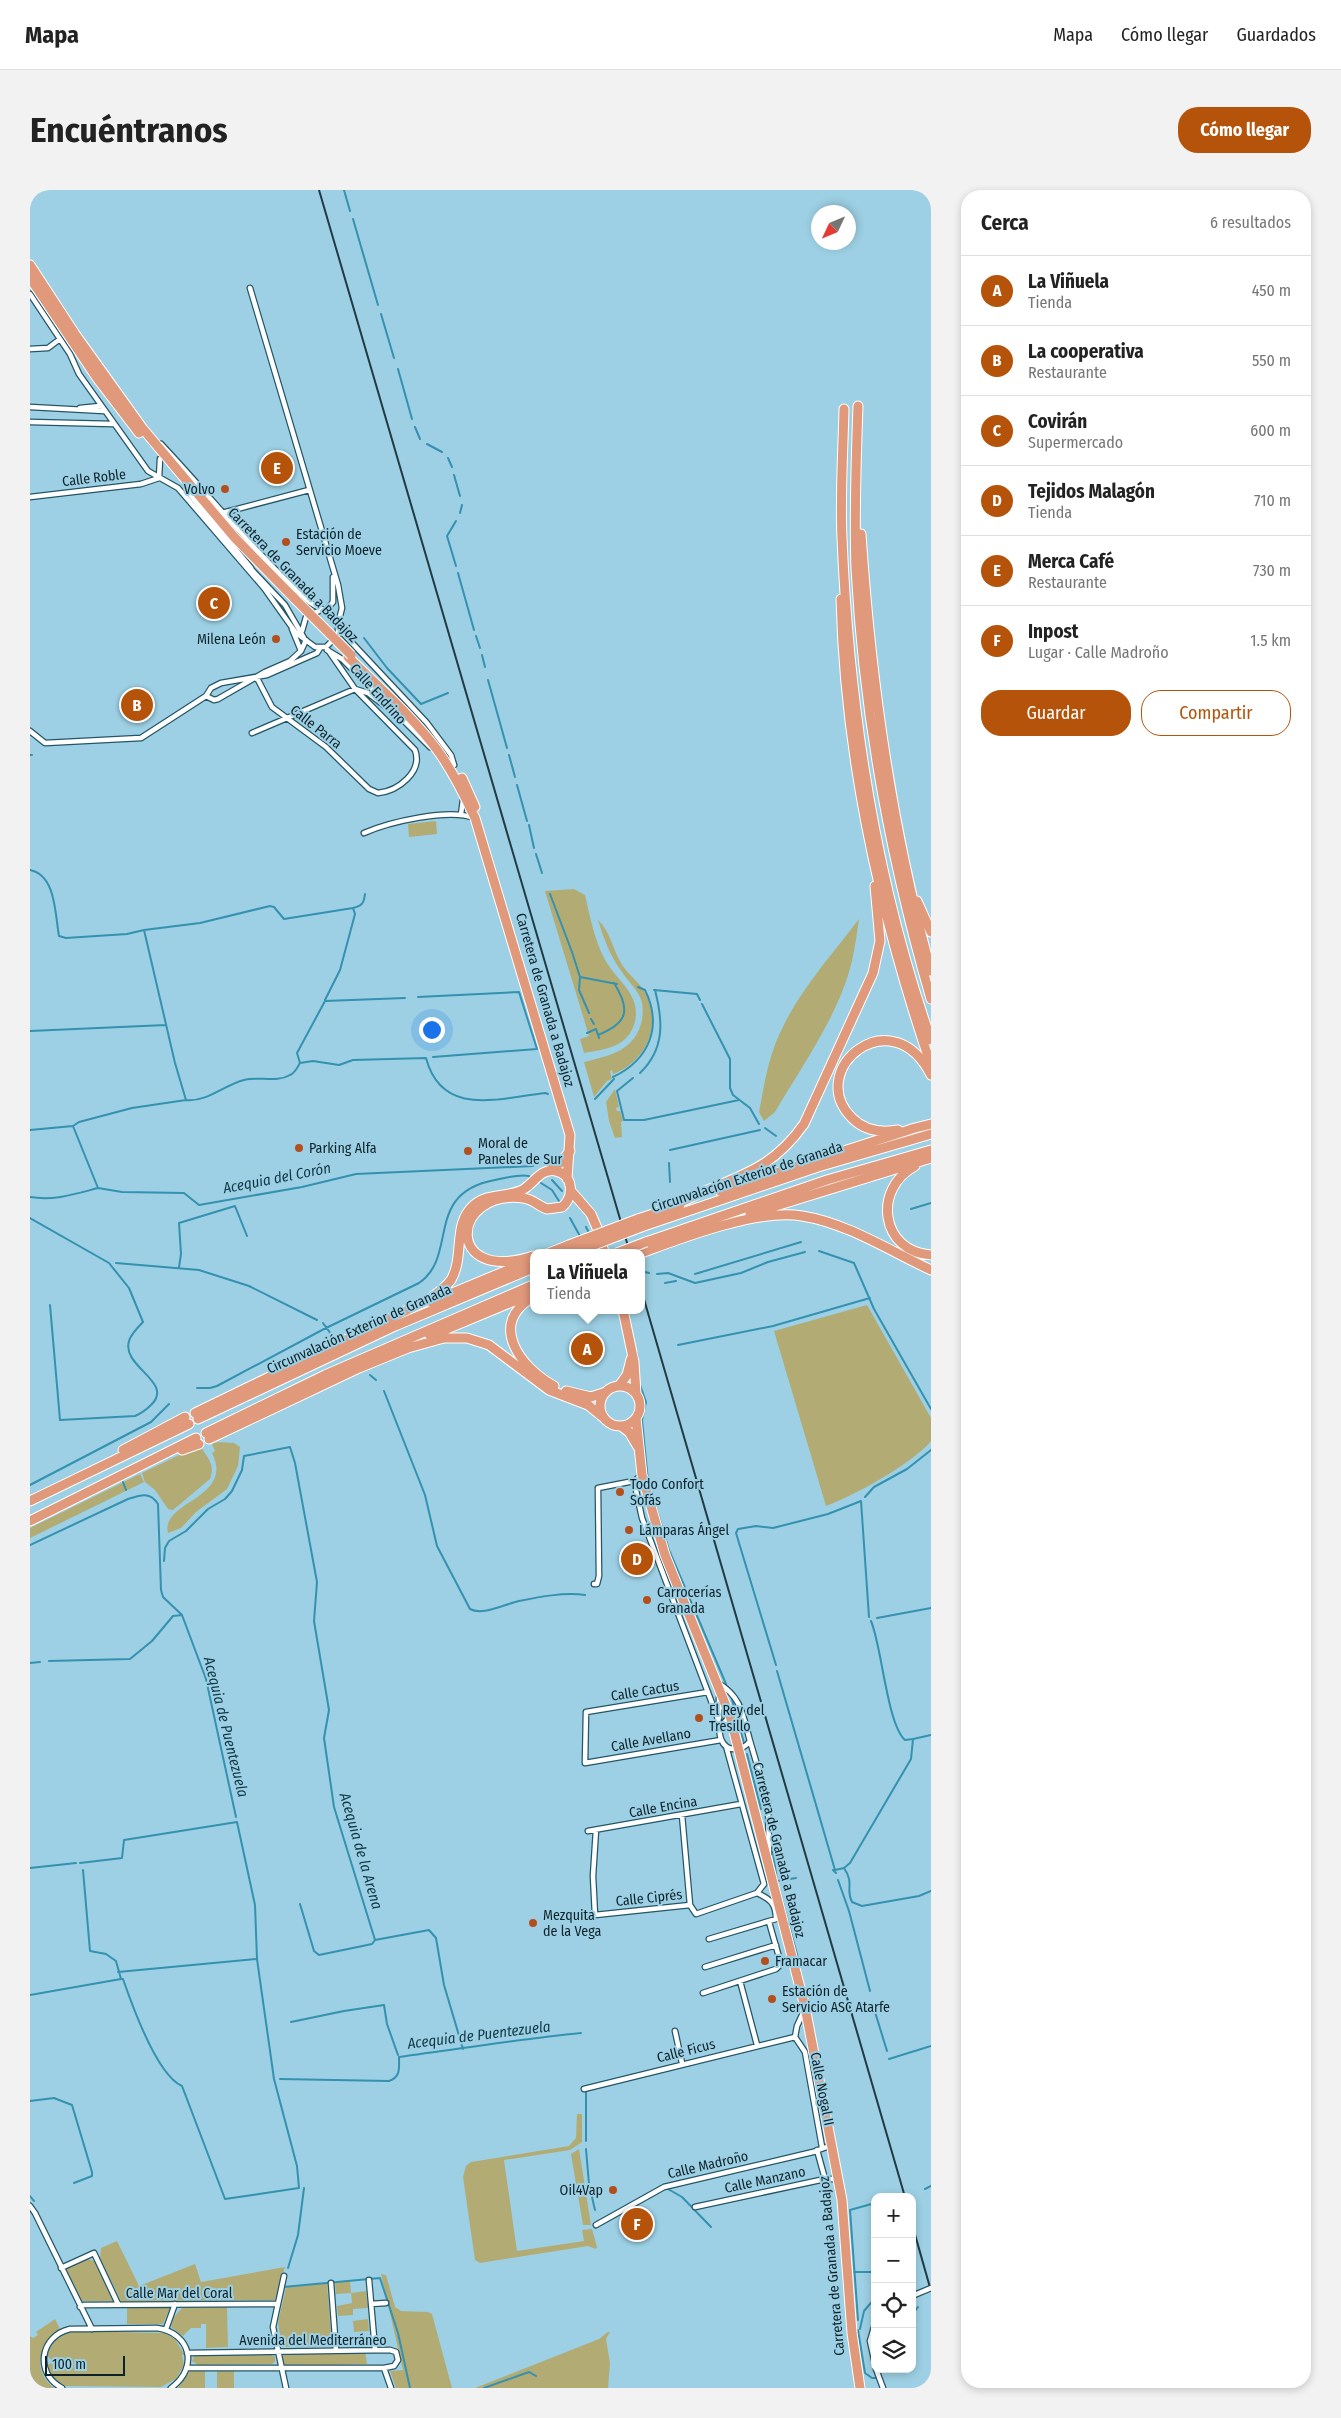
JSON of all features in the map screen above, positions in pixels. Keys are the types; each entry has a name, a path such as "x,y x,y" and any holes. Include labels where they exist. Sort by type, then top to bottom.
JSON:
{"highway":[{"name":"Carretera de Granada a Badajoz","path":"30,265 75,334 142,429 235,538 294,600"},
{"name":"Carretera de Granada a Badajoz","path":"30,278 97,378 187,492 424,733 450,767 461,776 470,793 487,844 489,858"},
{"path":"858,406 856,540 860,621 875,753 896,867 931,999"},
{"path":"844,409 842,539 853,677 866,776 900,933 931,1040"},
{"path":"856,484 880,733 907,880 931,972"},
{"path":"640,1223 674,1206 740,1178 770,1161 793,1140 813,1108 866,991 877,958 880,926 844,664 839,550 842,539"},
{"name":"Carretera de Granada a Badajoz","path":"450,767 465,812 475,818 489,858 570,1135 567,1179"},
{"path":"461,776 470,801 465,812"},
{"path":"894,807 916,896 931,932"},
{"path":"870,844 903,975 931,1065"},
{"path":"915,1128 876,1131 859,1124 847,1112 840,1099 842,1068 859,1048 877,1040 888,1040 899,1042 916,1052 931,1075"},
{"path":"674,1206 931,1124"},
{"name":"Circunvalación Exterior de Granada","path":"571,1249 640,1223 931,1134"},
{"name":"Circunvalación Exterior de Granada","path":"645,1248 817,1183 931,1150"},
{"path":"410,1310 437,1294 450,1280 457,1261 460,1228 472,1206 486,1198 516,1192 534,1182 541,1173 549,1171 560,1163 570,1151"},
{"path":"680,1239 830,1187 931,1158"},
{"path":"931,1158 907,1170 900,1177 889,1194 887,1212 892,1231 898,1239 915,1252 931,1255"},
{"path":"549,1171 560,1173 567,1179 571,1191 591,1214 597,1228"},
{"path":"534,1182 532,1191 536,1202"},
{"path":"562,1207 567,1202 571,1191"},
{"path":"530,1257 510,1262 489,1261 476,1253 470,1245 467,1231 475,1211 489,1203 523,1198 536,1202 547,1209 562,1207 578,1208 591,1214"},
{"path":"645,1248 769,1215 801,1215 842,1228 931,1270"},
{"path":"410,1310 530,1261"},
{"name":"Circunvalación Exterior de Granada","path":"410,1310 326,1348 197,1416 387,1330 530,1269"},
{"name":"Circunvalación Exterior de Granada","path":"408,1348 207,1436 326,1375 530,1286"},
{"path":"408,1348 530,1294"},
{"path":"530,1300 518,1310 511,1326 512,1344 521,1359 540,1376 562,1390 591,1397 619,1386 627,1375 632,1357"},
{"path":"408,1348 444,1338 478,1340 502,1354 549,1390 588,1405 610,1423 621,1426 636,1418 640,1406 636,1394 632,1357 624,1314"},
{"path":"619,1386 626,1387 636,1394"},
{"path":"604,1418 601,1402 606,1392"},
{"name":"Carretera de Granada a Badajoz","path":"636,1418 642,1475 665,1555 717,1683 740,1750 772,1873 778,1909 814,2045 845,2221 854,2349 859,2387"},
{"path":"30,1501 87,1473 95,1466 187,1421"},
{"name":"Carretera de Granada a Badajoz","path":"621,1426 629,1432 639,1449"},
{"path":"30,1521 198,1441"}],"street":[{"path":"30,285 43,299"},
{"path":"30,731 45,743 141,738 206,696 208,690 221,683 257,678 318,653 335,640 342,608 338,585 250,288"},
{"path":"30,294 60,339 100,406 148,471 178,488 278,605 291,628 300,651"},
{"path":"30,349 48,348 60,339"},
{"path":"73,409 100,406"},
{"path":"30,407 104,411"},
{"path":"134,416 186,470 222,513 308,601 333,616 339,627 427,723 451,755 450,767"},
{"path":"30,422 114,424"},
{"path":"159,478 160,459"},
{"name":"Calle Roble","path":"30,497 141,484 159,478"},
{"path":"222,513 309,490"},
{"path":"187,492 250,568 285,605 305,639 300,651 290,661 218,699 214,700 206,696"},
{"path":"238,558 250,568"},
{"path":"302,632 306,617 323,611 333,602 335,594 333,573"},
{"path":"291,628 305,639 342,658 450,767"},
{"name":"Calle Endrino","path":"324,648 355,689 416,750 417,764 402,784 383,793 369,790"},
{"name":"Calle Parra","path":"257,678 266,700 285,718 326,747 369,790"},
{"path":"252,733 355,689 368,693 401,718"},
{"path":"364,833 397,821 465,812"},
{"path":"594,1584 597,1584 598,1576 598,1488 634,1481 642,1475"},
{"path":"634,1481 646,1528 718,1719 721,1740 726,1746 736,1775 764,1884 757,1893 771,1900 778,1909 776,1919 709,1939"},
{"path":"717,1683 730,1690 737,1698 768,1802 769,1862"},
{"path":"717,1683 720,1704 718,1719"},
{"name":"Calle Cactus","path":"585,1762 586,1712 708,1692"},
{"path":"718,1719 743,1716"},
{"path":"720,1730 728,1718"},
{"name":"Calle Avellano","path":"585,1762 721,1740"},
{"path":"726,1746 740,1750 746,1747 750,1741"},
{"name":"Calle Encina","path":"588,1831 742,1804"},
{"path":"682,1815 690,1905"},
{"name":"Calle Ciprés","path":"596,1830 592,1876 595,1915 690,1905 696,1914 757,1893"},
{"path":"762,1875 772,1873"},
{"path":"769,1922 782,1964"},
{"path":"705,1967 776,1945"},
{"path":"703,1993 776,1969 782,1964 793,1961"},
{"path":"740,1981 757,2045"},
{"path":"795,2037 797,2026 802,2020 805,2007"},
{"path":"675,2031 682,2063"},
{"name":"Calle Ficus","path":"584,2089 682,2063 795,2037"},
{"name":"Calle Nogal II","path":"795,2037 805,2052 825,2179"},
{"path":"800,2044 814,2045"},
{"path":"808,2067 822,2085"},
{"name":"Calle Madroño","path":"596,2225 664,2187 833,2145"},
{"name":"Calle Manzano","path":"696,2207 825,2179 839,2179"},
{"path":"30,2206 92,2329"},
{"path":"61,2268 94,2253 118,2304"},
{"path":"284,2276 274,2327 286,2388"},
{"path":"369,2280 375,2349"},
{"path":"331,2283 336,2350"},
{"path":"916,2294 931,2288"},
{"path":"371,2304 386,2303"},
{"name":"Calle Mar del Coral","path":"80,2307 84,2305 118,2304 278,2304"},
{"path":"166,2329 175,2304"},
{"path":"62,2388 46,2373 43,2358 47,2345 63,2330 92,2329 166,2329 178,2336 188,2353 187,2368 184,2376 171,2388"},
{"name":"Avenida del Mediterráneo","path":"187,2368 384,2368 394,2366 398,2356 393,2350 375,2349 188,2353"},
{"path":"384,2368 391,2388"},
{"path":"877,2373 883,2388"}],"shaded area":[{"path":"436,821 437,834 409,837 408,824"},
{"path":"574,889 585,895 601,950 607,963 631,995 636,1010 634,1025 627,1037 621,1042 614,1046 584,1053 580,1039 589,1036 545,891"},
{"path":"859,919 852,961 838,1001 819,1039 775,1112 764,1121 759,1112 769,1063 779,1035 805,989"},
{"path":"598,920 609,935 624,967 645,993 652,1017 648,1041 643,1051 625,1068 613,1074 612,1070 610,1071 612,1079 607,1081 594,1097 584,1062 619,1051 626,1046 637,1033 643,1011 640,997 614,960"},
{"path":"615,1089 619,1107 616,1108 617,1111 620,1111 623,1121 621,1122 622,1137 615,1138 609,1121 606,1102"},
{"path":"867,1305 931,1418 931,1441 897,1469 826,1506 774,1331"},
{"path":"218,1442 234,1443 240,1447 238,1466 227,1489 196,1512 181,1528 168,1533 169,1522 175,1513 206,1490 214,1480 216,1468 212,1453 215,1451 212,1444"},
{"path":"200,1445 210,1460 212,1473 210,1479 173,1510 168,1509 155,1490 145,1482 142,1473"},
{"path":"140,1474 144,1482 30,1538 30,1528"},
{"path":"577,2114 582,2114 582,2142 570,2150 504,2160 517,2251 584,2241 582,2230 592,2229 596,2249 588,2246 480,2263 475,2260 463,2177 466,2166 471,2162 569,2146 576,2138"},
{"path":"579,2149 591,2225 583,2225 571,2154"},
{"path":"117,2241 139,2286 195,2264 201,2282 285,2267 275,2300 121,2301 100,2258 101,2248"},
{"path":"88,2259 94,2261 113,2301 82,2301 66,2269"},
{"path":"381,2274 386,2275 395,2307 401,2311 428,2312 432,2314 452,2388 396,2388 390,2371 403,2370"},
{"path":"350,2281 351,2293 336,2294 335,2283"},
{"path":"327,2283 332,2346 282,2347 278,2323 286,2287"},
{"path":"366,2291 368,2308 353,2309 353,2315 338,2316 337,2306 352,2303 351,2293"},
{"path":"227,2307 228,2347 206,2348 206,2324 201,2324 201,2328 191,2328 183,2336 171,2327 174,2317 182,2308"},
{"path":"127,2308 170,2308 163,2324 127,2324"},
{"path":"55,2319 60,2329 47,2342 40,2357 42,2373 54,2388 30,2388 30,2336 33,2338 38,2335 36,2332"},
{"path":"368,2319 369,2331 354,2332 353,2321"},
{"path":"70,2331 164,2333 175,2339 184,2354 182,2355 184,2365 176,2379 161,2387 65,2386 53,2378 47,2365 53,2362 47,2355 54,2341"},
{"path":"610,2332 606,2339 610,2363 608,2388 475,2388 599,2339"},
{"path":"365,2351 367,2364 290,2366 285,2365 282,2360 284,2353 363,2353"},
{"path":"270,2354 275,2357 275,2362 272,2364 198,2365 192,2361 195,2355"},
{"path":"190,2371 205,2371 205,2388 178,2388"},
{"path":"217,2371 234,2371 234,2388 217,2388"}],"waterway":[{"path":"344,190 350,211"},
{"path":"353,219 378,305"},
{"path":"381,314 394,358"},
{"path":"398,369 412,419"},
{"path":"415,427 420,439"},
{"path":"427,444 442,452"},
{"path":"448,458 452,467"},
{"path":"454,475 460,496"},
{"path":"460,513 462,505"},
{"path":"456,521 447,536 456,566"},
{"path":"458,573 474,630"},
{"path":"476,636 480,648"},
{"path":"364,638 387,668 421,704 448,693"},
{"path":"482,655 485,667"},
{"path":"488,680 507,748"},
{"path":"509,755 515,777"},
{"path":"517,785 527,821"},
{"path":"529,825 534,848"},
{"path":"536,854 542,873"},
{"path":"30,870 39,873 50,887 59,936 66,938 127,934 144,930 175,1063 186,1100"},
{"path":"144,930 200,923 270,906 274,907 284,919 353,908 362,904 365,894"},
{"path":"550,894 572,952 580,977 579,990 589,1013"},
{"path":"325,1000 340,970 355,914 353,908"},
{"path":"580,977 617,984"},
{"path":"598,1035 616,1026 624,1015 623,1001 614,983"},
{"path":"613,1077 636,1061 644,1052 649,1041 653,1017 645,990 638,987"},
{"path":"654,990 697,994 700,1000"},
{"path":"640,1073 654,1054 660,1034 660,1013 655,990"},
{"path":"418,997 519,992 537,1049 433,1057"},
{"path":"300,1063 297,1053 325,1001 405,998"},
{"path":"702,1004 730,1059 730,1088 733,1095 750,1108 759,1124"},
{"path":"591,1019 594,1024"},
{"path":"30,1031 166,1025"},
{"path":"587,1033 596,1029 599,1038"},
{"path":"30,1130 73,1126 79,1122 132,1108 194,1100 209,1096 244,1080 279,1079 293,1073 300,1063 313,1061 339,1065 353,1060 426,1058 434,1077 445,1089 459,1097 474,1100 491,1100 548,1094"},
{"path":"633,1078 617,1091 624,1120 644,1120 739,1100"},
{"path":"595,1099 614,1079"},
{"name":"Acequia del Corón","path":"73,1126 98,1188 122,1192 184,1193 199,1205 302,1187 356,1174 533,1166"},
{"path":"765,1128 776,1136"},
{"path":"670,1150 760,1130"},
{"path":"669,1163 670,1182"},
{"path":"197,1388 217,1386 324,1329 419,1283 431,1271 438,1257 450,1211 458,1198 473,1187 495,1180 516,1176 529,1176"},
{"name":"Acequia del Corón","path":"552,1180 562,1191"},
{"path":"541,1183 552,1190 559,1201"},
{"path":"30,1197 48,1198 73,1195 98,1188"},
{"path":"911,1209 931,1203"},
{"path":"179,1267 181,1254 179,1223 235,1206 247,1236"},
{"path":"30,1218 109,1263 129,1288 143,1322 130,1338 129,1350 132,1359 157,1389 157,1397 151,1405 135,1416 60,1420 50,1305"},
{"path":"570,1218 581,1238"},
{"name":"Acequia del Corón","path":"586,1227 589,1233"},
{"path":"695,1274 801,1242"},
{"path":"819,1251 854,1263 874,1309 931,1409"},
{"name":"Acequia del Corón","path":"657,1274 668,1273 695,1283 741,1273 768,1262 805,1252"},
{"path":"116,1263 199,1270 249,1286 317,1320"},
{"name":"Acequia del Corón","path":"645,1272 649,1273"},
{"path":"665,1283 676,1281"},
{"path":"678,1345 773,1326 870,1298"},
{"path":"323,1323 331,1334"},
{"path":"637,1353 638,1361"},
{"path":"370,1375 376,1380"},
{"path":"640,1385 646,1402 642,1420 648,1481"},
{"path":"384,1391 425,1495 437,1546 470,1609 475,1611 488,1610 519,1601 552,1595 585,1595"},
{"path":"30,1485 151,1422 169,1404"},
{"name":"Acequia de la Arena","path":"164,1561 165,1548 169,1541 186,1531 208,1509 225,1499 232,1491 242,1470 244,1456 290,1447 295,1463 317,1582 314,1621 329,1710 324,1738 334,1807 375,1940 429,1930 436,1938 444,1985 463,2049"},
{"path":"865,1497 874,1487 907,1469 931,1450"},
{"path":"123,1482 126,1490"},
{"name":"Acequia de Puentezuela","path":"30,1545 128,1499 144,1495 155,1500 158,1504 161,1590 163,1597 182,1615 206,1679 236,1817"},
{"path":"653,1497 669,1550 726,1684"},
{"path":"776,1665 736,1533 738,1529 756,1526 773,1528 828,1514 861,1501 869,1617"},
{"path":"877,1618 931,1608"},
{"path":"49,1661 130,1659 152,1641 173,1616 182,1615"},
{"path":"871,1621 894,1718 905,1740 913,1739"},
{"path":"30,1663 40,1662"},
{"path":"777,1671 835,1870 844,1868 850,1882 849,1893 852,1902 862,1906 919,1896 931,1891"},
{"path":"731,1695 735,1711"},
{"path":"737,1718 744,1743"},
{"path":"844,1868 850,1863 911,1759 913,1739 931,1735"},
{"path":"747,1754 761,1809"},
{"path":"80,1863 122,1858 124,1840 237,1822 255,1905 257,1959 274,2079 297,2166 299,2188 225,2199 182,2086 163,2068 146,2038 123,1979 121,1979 116,1961 106,1954 90,1951 83,1870"},
{"path":"771,1838 777,1881 798,1958"},
{"path":"30,1868 76,1863"},
{"path":"833,1870 836,1873"},
{"path":"777,1881 796,1878"},
{"path":"838,1880 849,1911 870,1991"},
{"path":"300,1904 314,1951 319,1955 372,1944 375,1940"},
{"path":"118,1972 257,1959"},
{"path":"30,1995 121,1979"},
{"path":"291,2022 384,2005 387,2024 398,2055"},
{"path":"875,2012 887,2051"},
{"name":"Acequia de Puentezuela","path":"280,2079 389,2081 397,2075 399,2057 581,2033"},
{"path":"889,2059 931,2046"},
{"path":"586,2092 586,2141"},
{"path":"30,2101 54,2098 72,2105 92,2172 92,2176 74,2183"},
{"path":"586,2149 589,2184 595,2210"},
{"path":"925,2189 931,2186"},
{"path":"288,2268 298,2235 304,2188"},
{"path":"668,2189 682,2197 711,2227"},
{"path":"30,2196 34,2201"},
{"path":"858,2320 850,2210 871,2204"},
{"path":"854,2272 871,2272"},
{"path":"283,2287 380,2278 398,2333 410,2388"},
{"path":"860,2329 864,2311 871,2303"},
{"path":"858,2330 865,2373 872,2378 877,2378"},
{"path":"484,2388 529,2372 536,2376"}],"railway":[{"path":"319,190 629,1249"},
{"path":"645,1303 904,2193"},
{"path":"916,2238 931,2291"}],"place":[{"name":"Merca Café","path":"277,468"},
{"name":"Volvo","path":"225,489"},
{"name":"Estación de Servicio Moeve","path":"286,542"},
{"name":"Covirán","path":"214,603"},
{"name":"Milena León","path":"276,639"},
{"name":"La cooperativa","path":"137,705"},
{"name":"Parking Alfa","path":"299,1148"},
{"name":"Moral de Paneles de Sur","path":"468,1151"},
{"name":"La Viñuela","path":"587,1349"},
{"name":"Todo Confort Sofás","path":"620,1492"},
{"name":"Lámparas Ángel","path":"629,1530"},
{"name":"Tejidos Malagón","path":"637,1559"},
{"name":"Carrocerías Granada","path":"647,1600"},
{"name":"El Rey del Tresillo","path":"699,1718"},
{"name":"Mezquita de la Vega","path":"533,1923"},
{"name":"Framacar","path":"765,1961"},
{"name":"Estación de Servicio ASC Atarfe","path":"772,1999"},
{"name":"Oil4Vap","path":"613,2190"},
{"name":"Inpost","path":"637,2224"}]}
